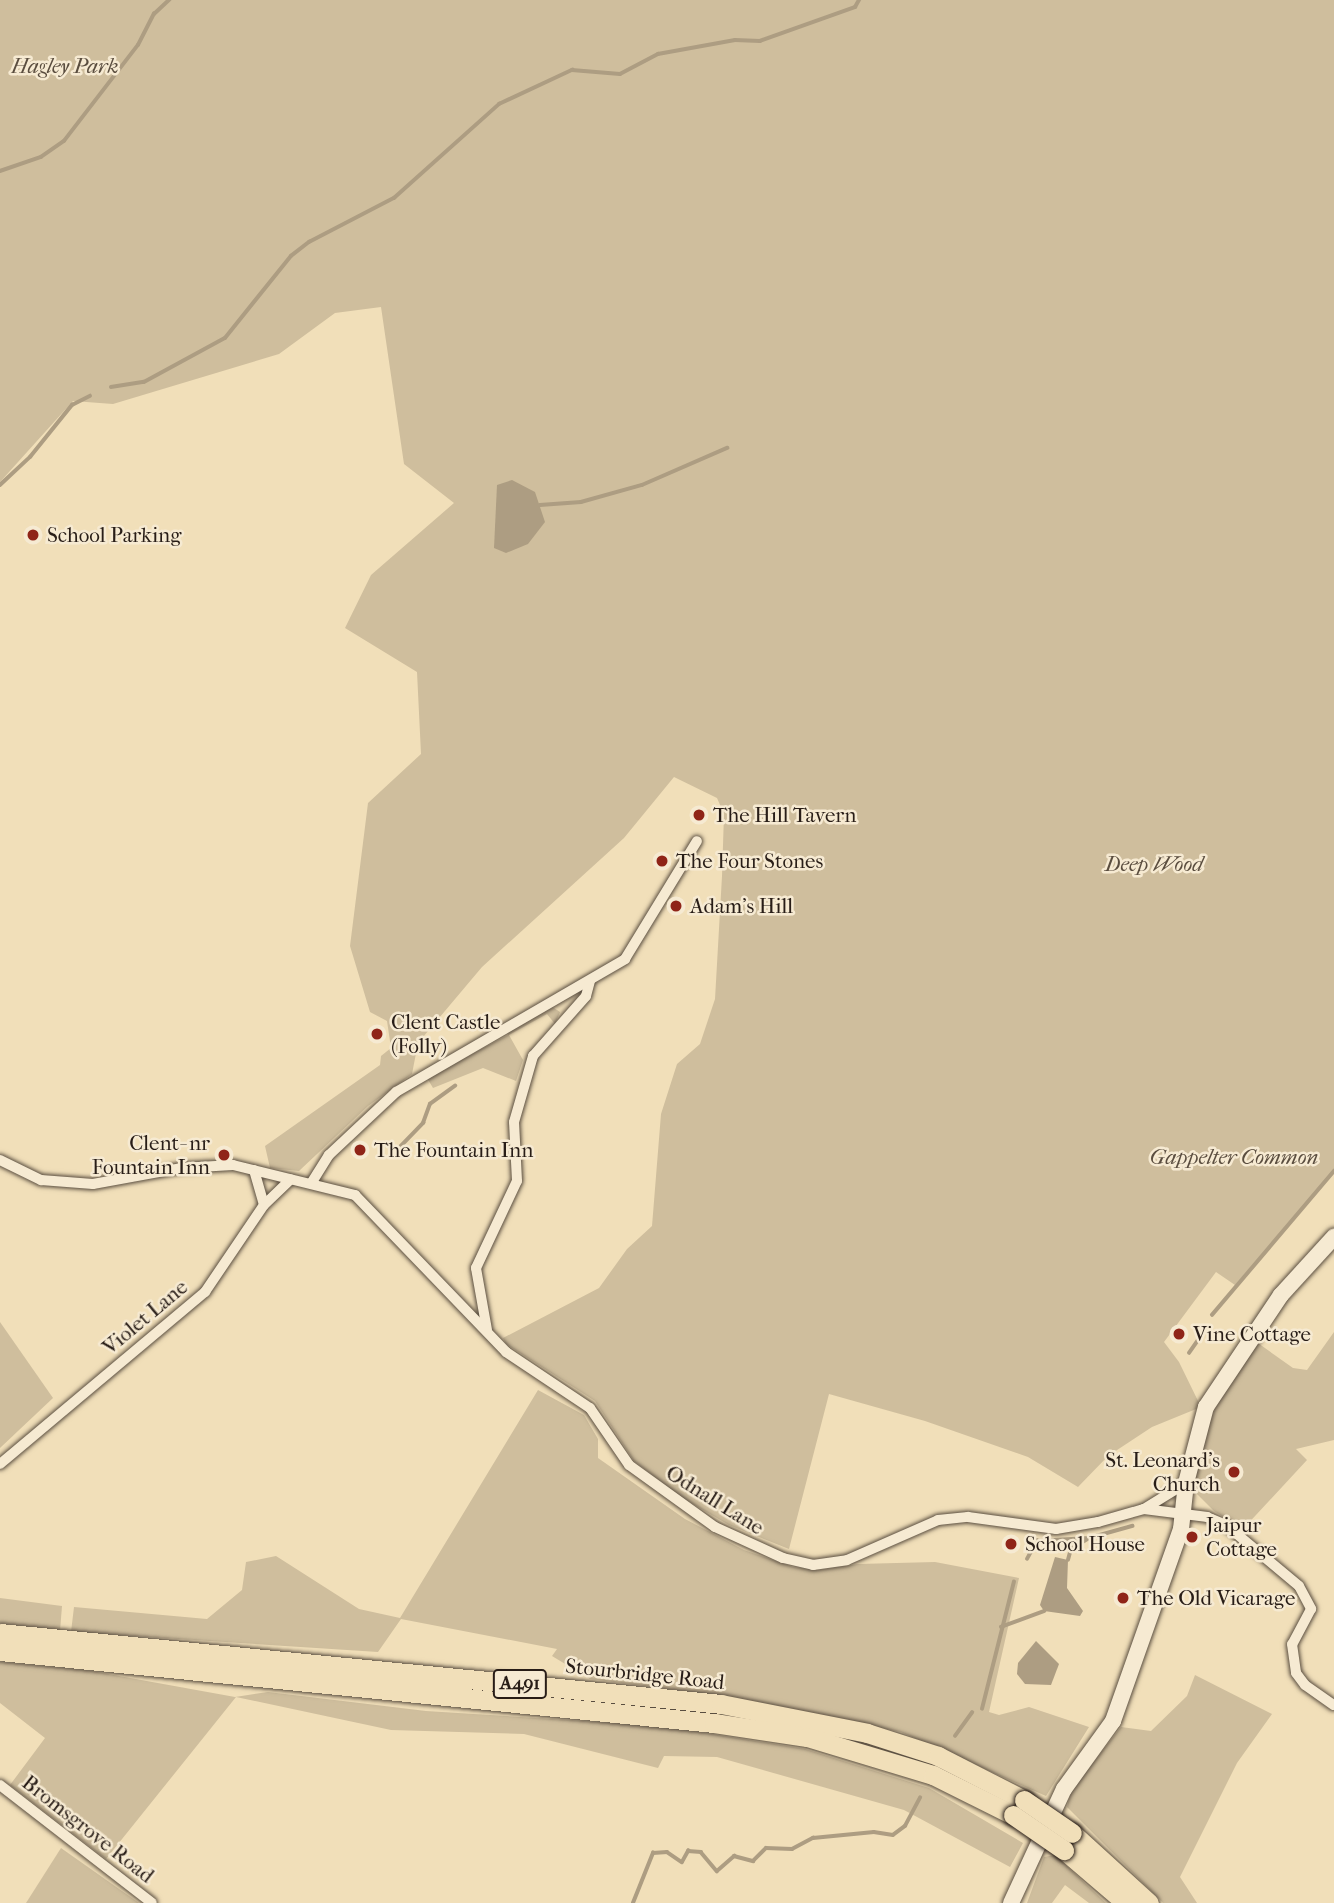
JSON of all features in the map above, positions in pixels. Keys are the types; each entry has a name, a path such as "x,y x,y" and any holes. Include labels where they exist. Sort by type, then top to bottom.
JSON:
{"highway":[{"name":"Stourbridge Road","path":"0,1633 721,1704 811,1719 938,1756 1019,1807 1149,1903"},
{"name":"Stourbridge Road","path":"0,1651 714,1723 807,1737 933,1775 1019,1807"},
{"name":"Stourbridge Road","path":"1068,1842 1126,1903"}],"street":[{"path":"312,1182 329,1155 396,1093 625,959 638,944 697,841"},
{"path":"487,1330 475,1268 517,1181 514,1122 533,1056 586,996 590,981"},
{"path":"556,1000 568,1015"},
{"name":"Odnall Lane","path":"0,1160 41,1180 93,1184 214,1164 312,1182 365,1201 506,1352 590,1408 629,1465 677,1504 760,1550 783,1558 813,1565 847,1560 938,1520 968,1517 1056,1529 1144,1508 1186,1483"},
{"path":"254,1170 264,1205"},
{"name":"Violet Lane","path":"0,1464 205,1292 264,1205 291,1179"},
{"path":"1011,1903 1064,1789 1114,1721 1183,1515 1186,1483 1206,1407 1281,1295 1334,1237"},
{"name":"Odnall Lane","path":"1144,1508 1208,1517 1226,1525 1299,1586 1311,1609 1292,1644 1296,1673 1305,1685 1334,1704"},
{"name":"Bromsgrove Road","path":"0,1785 152,1903"}],"green space":[{"path":"0,0 1334,0 1334,1171 1235,1285 1216,1272 1164,1342 1179,1362 1201,1407 1152,1427 1108,1456 1078,1487 1028,1457 925,1421 829,1394 789,1549 729,1525 681,1497 634,1461 595,1401 506,1344 503,1338 599,1288 627,1249 652,1226 661,1114 677,1064 700,1044 715,999 722,876 724,814 717,798 674,777 624,838 482,967 418,1043 412,1074 368,1106 299,1171 270,1168 265,1146 380,1065 381,1056 391,1048 387,1021 370,1012 350,946 368,803 421,754 417,672 345,628 371,575 454,503 404,464 381,307 335,313 279,354 113,404 73,401 0,482"},
{"path":"551,1006 560,1012 555,1024 547,1014 509,1035 523,1060 516,1081 483,1068 433,1088 427,1078 508,1035 507,1031"},
{"path":"0,1322 53,1398 0,1448"},
{"path":"1334,1332 1334,1440 1296,1449 1307,1460 1243,1529 1214,1511 1193,1490 1194,1464 1217,1403 1255,1341 1293,1368 1307,1370"},
{"path":"538,1390 584,1415 598,1439 598,1458 685,1519 744,1550 793,1567 818,1570 858,1564 935,1562 1019,1578 989,1712 999,1715 1029,1707 1089,1727 1046,1796 901,1732 724,1696 590,1679 552,1656 557,1649 401,1619 378,1652 71,1632 74,1607 207,1619 242,1590 246,1562 276,1556 359,1609 400,1618"},
{"path":"0,1598 62,1606 60,1631 0,1623"},
{"path":"0,1662 86,1670 235,1697 268,1692 426,1711 662,1726 805,1749 929,1788 1023,1843 1010,1867 904,1810 717,1757 664,1756 658,1768 524,1734 391,1730 236,1697 106,1859 10,1785 45,1738 0,1703"},
{"path":"1195,1675 1272,1714 1237,1763 1180,1877 1197,1903 1163,1903 1067,1807 1071,1791 1121,1727 1151,1731 1187,1696"},
{"path":"61,1848 139,1903 26,1903"},
{"path":"1055,1855 1106,1903 1089,1903 1065,1885 1052,1903 1027,1903 1044,1857"}],"shaded area":[{"path":"512,480 535,492 545,522 528,544 506,553 494,548 497,485"},
{"path":"1055,1557 1068,1560 1067,1588 1083,1611 1080,1616 1044,1611 1040,1605"},
{"path":"1036,1641 1059,1664 1051,1685 1025,1684 1017,1674 1018,1663"}],"waterway":[{"path":"0,171 41,157 64,141 138,45 154,14 169,0"},
{"path":"111,387 144,382 225,338 291,256 309,242 394,198 499,104 572,70 620,74 658,54 735,40 760,41 855,7 859,0"},
{"path":"0,485 30,457 72,405 90,396"},
{"path":"540,505 581,502 642,485 727,448"},
{"path":"399,1148 423,1123 430,1104 455,1086"},
{"path":"1212,1315 1334,1171"},
{"path":"1189,1353 1206,1329"},
{"path":"1027,1559 1037,1541 1089,1538 1132,1526"},
{"path":"1068,1560 1071,1549 1089,1538"},
{"path":"982,1709 1014,1582"},
{"path":"1001,1627 1044,1611"},
{"path":"955,1736 972,1713"},
{"path":"633,1903 653,1853 667,1852 682,1862 688,1851 701,1852 717,1871 734,1856 753,1861 766,1848 792,1849 813,1838 874,1832 893,1835 905,1826 920,1798"}],"place":[{"name":"School Parking","path":"33,535"},
{"name":"The Hill Tavern","path":"699,815"},
{"name":"The Four Stones","path":"662,861"},
{"name":"Adam's Hill","path":"676,906"},
{"name":"Clent Castle (Folly)","path":"377,1034"},
{"name":"The Fountain Inn","path":"360,1150"},
{"name":"Clent- nr Fountain Inn","path":"224,1155"},
{"name":"Vine Cottage","path":"1179,1334"},
{"name":"St. Leonard's Church","path":"1234,1472"},
{"name":"Jaipur Cottage","path":"1192,1537"},
{"name":"School House","path":"1011,1544"},
{"name":"The Old Vicarage","path":"1123,1598"}],"park label":[{"name":"Hagley Park","path":"65,66"},
{"name":"Deep Wood","path":"1154,864"},
{"name":"Gappelter Common","path":"1234,1157"}]}
